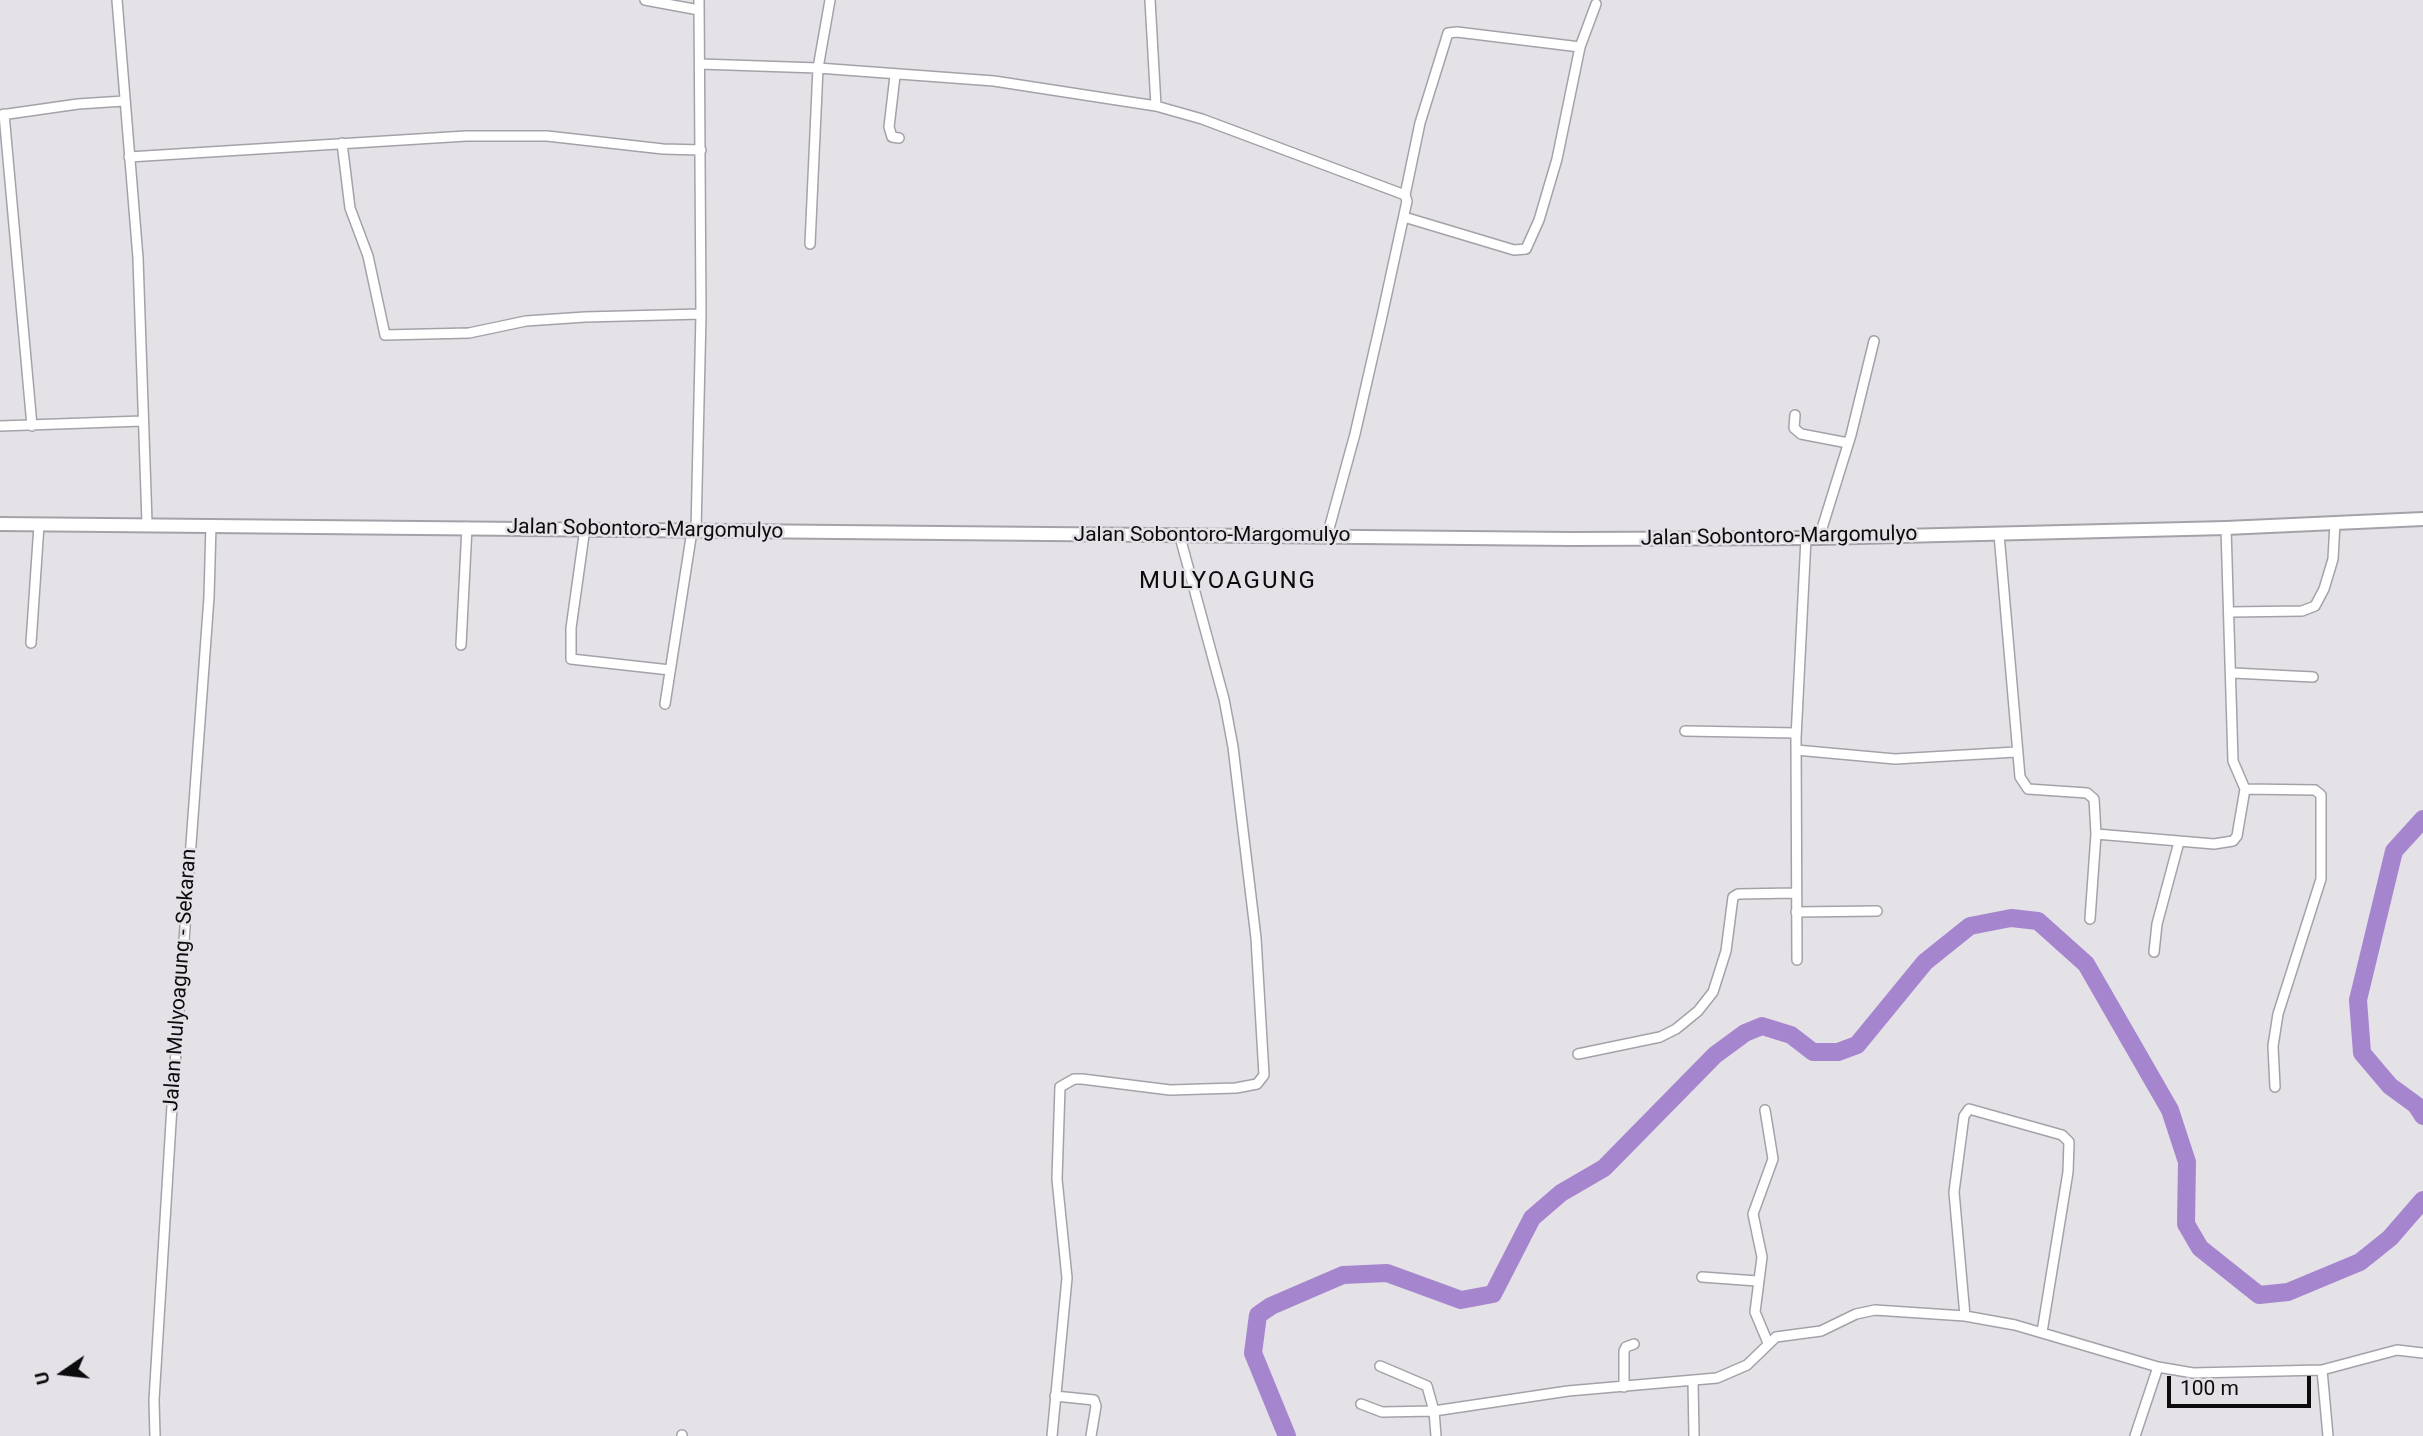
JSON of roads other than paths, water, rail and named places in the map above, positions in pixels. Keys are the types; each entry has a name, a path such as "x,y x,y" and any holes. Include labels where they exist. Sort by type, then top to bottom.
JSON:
{"street":[{"path":"117,0 138,258 147,523"},
{"path":"645,0 699,5 701,314 694,531 665,704"},
{"path":"810,244 818,68 830,0"},
{"path":"1150,0 1156,106"},
{"path":"1404,217 1514,250 1526,249 1539,220 1557,159 1580,47 1596,4"},
{"path":"1327,536 1355,434 1404,217 1405,195 1417,133 1448,33 1580,47"},
{"path":"700,64 818,68 895,76 994,81 1156,106 1202,119 1405,195"},
{"path":"895,76 889,127 892,137 899,138"},
{"path":"32,426 2,115 124,101"},
{"path":"129,157 432,137 547,136 651,148 701,150"},
{"path":"342,143 350,208 368,256 385,335 469,333 526,321 584,317 701,314"},
{"path":"1797,960 1796,733 1812,538 1848,443 1874,341"},
{"path":"1795,415 1794,428 1801,434 1848,443"},
{"path":"0,426 142,421"},
{"name":"Jalan Sobontoro-Margomulyo","path":"0,524 147,523 1180,537 1812,538 2226,528 2423,519"},
{"path":"2230,612 2302,611 2315,606 2324,589 2333,559 2335,523"},
{"path":"31,643 39,525"},
{"name":"Jalan Mulyoagung - Sekaran","path":"155,1436 154,1401 171,1120 208,611 211,525"},
{"path":"461,645 467,527"},
{"path":"585,528 571,628 571,659 670,670"},
{"path":"2096,834 2214,844 2233,841 2245,789 2233,761 2226,528"},
{"path":"1999,534 2020,777 2028,789 2091,795 2096,834 2090,919"},
{"path":"1052,1436 1066,1278 1057,1179 1060,1087 1074,1079 1082,1079 1170,1090 1236,1088 1257,1084 1264,1075 1256,938 1233,747 1224,699 1180,537"},
{"path":"2232,673 2314,677"},
{"path":"1685,732 1796,733"},
{"path":"1796,750 1905,760 2016,752"},
{"path":"2245,789 2315,789 2321,795 2321,879 2278,1014 2273,1046 2276,1087"},
{"path":"2154,952 2157,924 2179,842"},
{"path":"1578,1054 1660,1037 1676,1029 1698,1011 1713,992 1726,951 1733,897 1738,894 1795,892"},
{"path":"1796,912 1877,911"},
{"path":"1965,1316 1954,1192 1964,1116 1969,1109 2062,1135 2069,1143 2068,1172 2042,1332"},
{"path":"1765,1110 1773,1159 1753,1214 1762,1257 1755,1315 1768,1343"},
{"path":"1702,1277 1757,1281"},
{"path":"1361,1404 1382,1412 1433,1410 1568,1391 1693,1381 1734,1373 1758,1357 1768,1343 1782,1336 1827,1329 1867,1311 1965,1316 2042,1332 2158,1367 2209,1374 2322,1370 2397,1350 2423,1353"},
{"path":"1624,1387 1625,1349 1634,1344"},
{"path":"1380,1366 1427,1386 1436,1436"},
{"path":"2135,1436 2158,1367"},
{"path":"2322,1370 2328,1436"},
{"path":"1693,1381 1694,1436"},
{"path":"1055,1396 1094,1400 1096,1406 1091,1436"}],"waterway":[{"path":"2423,819 2394,851 2358,1000 2362,1053 2390,1086 2416,1105 2423,1116"},
{"path":"1287,1436 1253,1353 1258,1315 1271,1306 1343,1275 1387,1273 1461,1300 1493,1294 1532,1218 1561,1193 1604,1168 1715,1055 1745,1033 1762,1026 1791,1035 1813,1052 1838,1052 1857,1045 1925,962 1970,926 2011,918 2038,921 2086,964 2170,1110 2187,1162 2186,1224 2200,1248 2259,1295 2288,1292 2360,1262 2390,1238 2423,1200"}],"district":[{"name":"MULYOAGUNG","path":"1228,582"}]}
